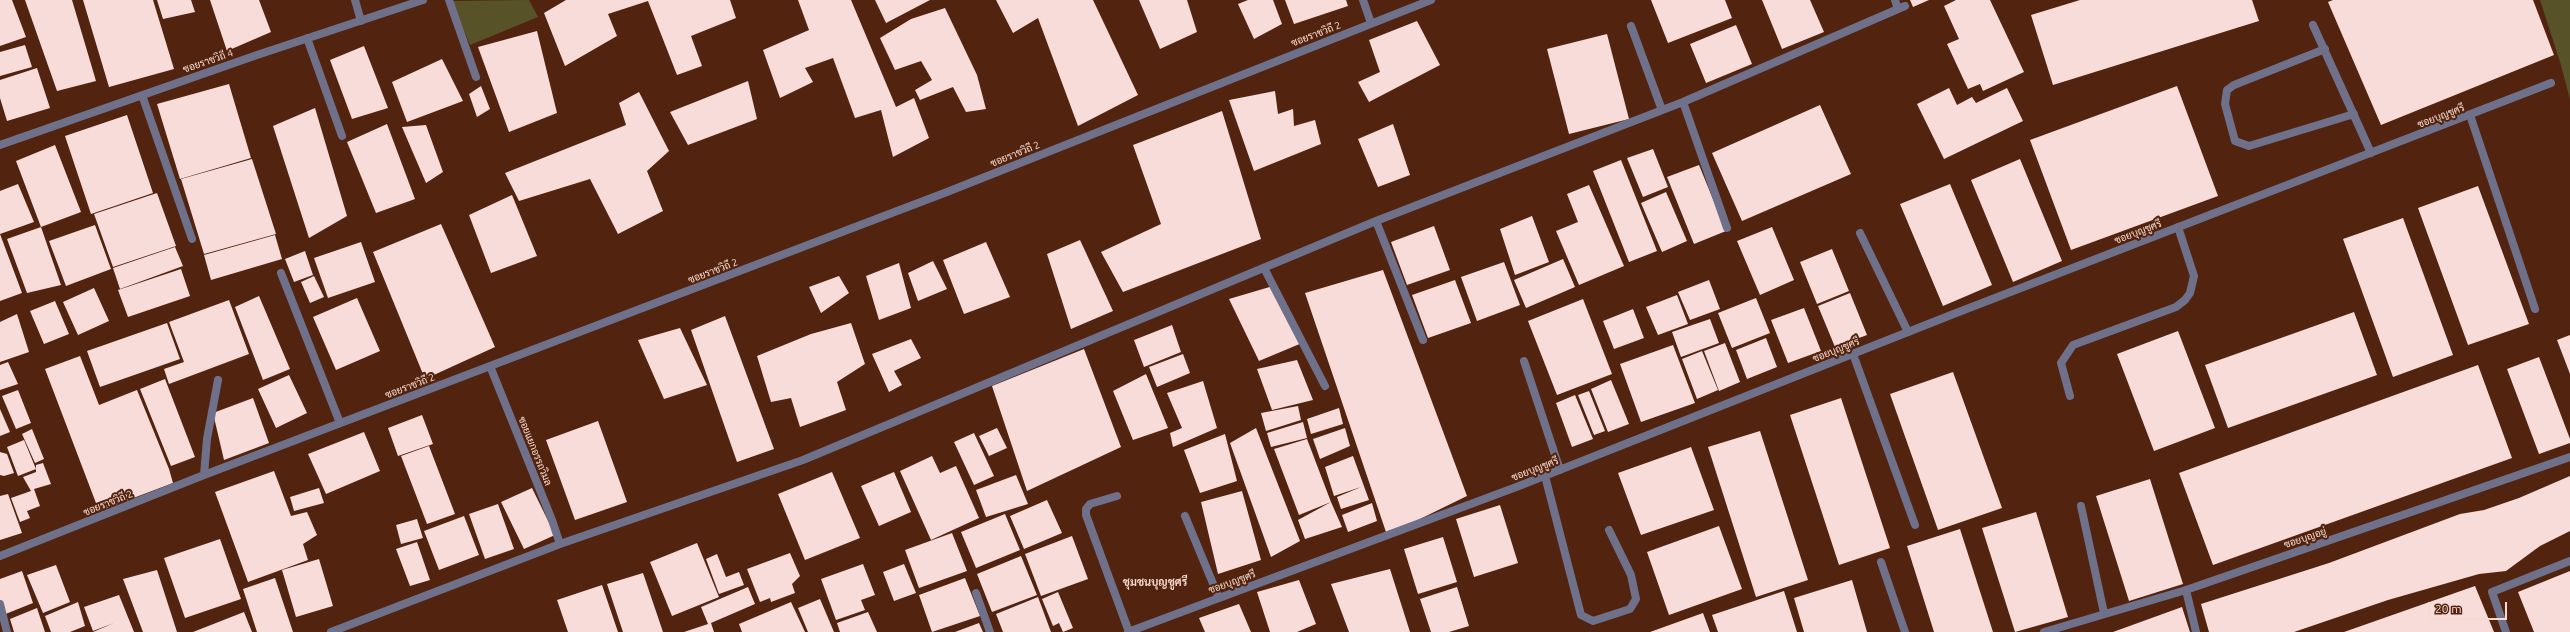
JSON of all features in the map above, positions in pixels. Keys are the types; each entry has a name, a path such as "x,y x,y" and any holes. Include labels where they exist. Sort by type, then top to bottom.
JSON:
{"street":[{"path":"355,0 361,20"},
{"name":"ซอยราชวิถี 4","path":"0,145 307,38 423,0"},
{"path":"449,0 476,77"},
{"path":"1363,0 1372,23"},
{"name":"ซอยราชวิถี 2","path":"0,556 204,475 947,192 1431,0"},
{"path":"331,632 560,544 803,460 1376,221 1683,102 1902,7 1895,0"},
{"path":"2313,25 2372,153"},
{"path":"1631,26 1662,110"},
{"path":"307,38 342,136"},
{"path":"2325,49 2234,85 2227,90 2225,104 2235,141 2249,146 2309,130 2354,114"},
{"name":"ซอยบุญชูศรี","path":"1128,632 1545,476 1908,332 2551,83"},
{"path":"142,95 192,239"},
{"path":"1683,102 1727,228"},
{"path":"2470,115 2535,309"},
{"path":"1376,221 1423,340"},
{"path":"2070,396 2061,363 2073,345 2176,307 2185,300 2190,293 2194,276 2178,227"},
{"path":"1860,233 1908,332"},
{"path":"1264,268 1324,386"},
{"path":"281,273 340,423"},
{"path":"1853,354 1915,525"},
{"path":"1524,361 1560,470"},
{"name":"ซอยแยกอรรถวิมล","path":"490,366 552,520 560,544"},
{"path":"204,475 208,431 218,380"},
{"name":"ซอยบุญอยู่","path":"2044,632 2104,613 2186,590 2570,457"},
{"path":"1545,476 1581,615 1593,621 1630,609 1636,599 1632,575 1608,530"},
{"path":"1117,496 1090,504 1086,508 1086,515 1128,632"},
{"path":"2081,506 2104,613"},
{"path":"1185,516 1218,598"},
{"path":"2506,632 2492,592 2570,561"},
{"path":"1881,562 1905,632"},
{"path":"2186,590 2196,632"},
{"path":"976,593 990,632"},
{"path":"0,604 7,632"}],"shaded area":[{"path":"529,0 538,17 470,45 452,1"},
{"path":"2540,0 2570,0 2570,100 2561,65"}],"building":[{"path":"0,0 12,0 26,37 0,46"},
{"path":"25,0 72,0 96,81 57,91"},
{"path":"83,0 153,0 174,69 109,87"},
{"path":"157,0 191,0 195,12 163,19"},
{"path":"210,0 259,0 271,32 227,51"},
{"path":"566,0 730,0 736,18 691,36 702,66 677,75 648,1 608,14 617,36 565,66 544,13"},
{"path":"798,0 851,0 896,107 914,98 929,138 893,157 881,110 855,118 833,58 805,68 813,82 780,98 763,50 809,30"},
{"path":"875,0 930,0 886,23"},
{"path":"996,0 1093,0 1138,95 1078,126 1038,18 1013,33"},
{"path":"1139,0 1187,0 1197,32 1160,49"},
{"path":"1248,0 1273,0 1282,24 1254,39 1238,4"},
{"path":"1285,0 1346,0 1348,6 1294,24"},
{"path":"1651,0 1725,0 1732,18 1668,43"},
{"path":"1762,0 1810,0 1824,32 1782,49"},
{"path":"1910,0 1929,0 1913,7"},
{"path":"1956,0 1990,0 2024,72 1983,91 1980,84 1968,89 1947,44 1959,39 1944,6"},
{"path":"2080,0 2252,0 2259,21 2053,85 2031,15"},
{"path":"2333,0 2533,0 2554,55 2381,125 2328,2"},
{"path":"945,8 977,75 986,109 966,112 953,87 920,100 915,90 932,80 921,61 895,70 880,38 911,19"},
{"path":"1417,21 1440,65 1369,102 1358,82 1380,72 1369,40"},
{"path":"1736,25 1752,64 1706,83 1690,44"},
{"path":"537,31 557,113 509,132 478,47"},
{"path":"1607,34 1629,119 1569,134 1547,49"},
{"path":"25,45 32,67 0,76 0,52"},
{"path":"364,46 388,108 352,119 330,60"},
{"path":"442,59 463,101 407,122 392,82"},
{"path":"37,68 50,108 7,121 0,98 0,80"},
{"path":"748,81 757,119 688,145 670,112"},
{"path":"229,84 251,158 180,179 157,104"},
{"path":"481,86 490,109 477,117 469,94"},
{"path":"2177,86 2218,196 2071,250 2030,140"},
{"path":"1949,88 1957,105 1972,97 1976,103 2007,88 2023,121 1944,159 1917,104"},
{"path":"1275,91 1278,114 1293,109 1294,126 1315,120 1321,144 1254,171 1229,100"},
{"path":"639,92 669,151 647,171 663,211 618,234 590,179 519,201 505,173 626,125 619,103"},
{"path":"1820,105 1851,174 1742,221 1712,153"},
{"path":"315,108 347,216 309,238 273,126"},
{"path":"1222,111 1261,239 1123,292 1101,252 1161,224 1133,145"},
{"path":"127,115 153,193 91,214 65,136"},
{"path":"387,124 415,199 376,213 347,142"},
{"path":"1393,124 1410,175 1378,187 1358,139"},
{"path":"426,125 443,172 426,183 402,127"},
{"path":"55,145 81,212 41,227 16,161"},
{"path":"1653,149 1668,187 1643,197 1627,158"},
{"path":"252,159 276,234 204,254 181,179"},
{"path":"2020,159 2062,261 2013,282 1971,180"},
{"path":"1621,160 1657,251 1629,262 1593,171"},
{"path":"1699,165 1726,231 1694,244 1667,177"},
{"path":"18,184 34,222 0,234 0,191"},
{"path":"1950,184 1992,285 1943,306 1900,204"},
{"path":"1589,185 1624,266 1579,285 1556,231 1578,222 1567,194"},
{"path":"2478,186 2529,324 2468,345 2418,208"},
{"path":"1666,192 1687,241 1662,252 1641,203"},
{"path":"157,193 176,246 113,267 94,214"},
{"path":"512,195 537,256 491,273 469,215"},
{"path":"1532,216 1549,262 1515,275 1500,229"},
{"path":"2403,218 2453,355 2393,377 2343,239"},
{"path":"441,224 495,347 425,379 373,252"},
{"path":"95,225 111,269 66,286 49,241"},
{"path":"1434,226 1450,270 1407,285 1391,242"},
{"path":"41,227 61,285 27,293 7,239"},
{"path":"1772,227 1794,280 1760,295 1737,241"},
{"path":"0,234 22,293 0,301"},
{"path":"275,235 282,259 211,280 204,255"},
{"path":"1080,240 1113,311 1071,329 1047,254"},
{"path":"361,242 375,282 328,298 314,258"},
{"path":"986,242 1010,297 964,314 943,260"},
{"path":"175,247 183,266 120,289 113,268"},
{"path":"1832,249 1849,291 1817,304 1800,262"},
{"path":"305,251 313,275 294,282 285,259"},
{"path":"1563,259 1575,287 1526,308 1514,280"},
{"path":"933,261 947,289 918,301 908,273"},
{"path":"1504,262 1520,305 1477,321 1461,277"},
{"path":"899,263 911,308 879,320 866,276"},
{"path":"181,269 190,296 128,317 118,290"},
{"path":"1383,270 1467,496 1387,535 1305,293"},
{"path":"314,276 324,297 310,303 301,282"},
{"path":"839,276 849,293 821,313 809,287"},
{"path":"1455,280 1471,323 1428,338 1412,295"},
{"path":"1709,280 1720,309 1690,320 1678,292"},
{"path":"1273,286 1302,343 1259,361 1229,299"},
{"path":"94,288 109,321 78,335 63,302"},
{"path":"1850,293 1867,335 1835,347 1818,306"},
{"path":"1677,295 1688,324 1658,335 1646,307"},
{"path":"259,296 290,369 263,380 235,307"},
{"path":"357,298 380,351 336,370 313,317"},
{"path":"1756,298 1770,333 1732,348 1718,313"},
{"path":"1583,299 1612,374 1557,395 1528,321"},
{"path":"229,300 249,354 169,384 164,369 184,362 169,322"},
{"path":"55,301 69,334 44,344 30,311"},
{"path":"1804,308 1821,351 1788,363 1771,320"},
{"path":"1633,309 1644,338 1614,349 1603,321"},
{"path":"2354,312 2377,375 2228,428 2205,365"},
{"path":"17,314 29,352 0,362 0,322"},
{"path":"725,316 774,449 737,462 691,330"},
{"path":"1710,319 1719,343 1681,357 1672,332"},
{"path":"167,323 180,359 100,387 87,351"},
{"path":"851,323 865,364 837,382 846,410 800,427 791,398 771,402 757,356 811,334"},
{"path":"1172,325 1181,352 1144,367 1134,340"},
{"path":"680,328 707,385 664,399 638,340"},
{"path":"2178,331 2215,428 2154,451 2117,354"},
{"path":"2570,335 2570,374 2557,340"},
{"path":"1766,338 1777,367 1747,379 1736,350"},
{"path":"911,339 921,358 894,371 902,385 889,392 872,354"},
{"path":"1725,343 1740,382 1719,391 1704,351"},
{"path":"1673,345 1695,403 1641,422 1620,364"},
{"path":"1084,349 1121,447 1027,491 992,386"},
{"path":"1702,351 1718,390 1697,399 1682,359"},
{"path":"1183,354 1190,373 1157,387 1149,367"},
{"path":"80,356 99,405 137,390 169,469 173,483 99,511 45,369"},
{"path":"2539,357 2570,439 2570,443 2539,454 2507,369"},
{"path":"1297,360 1313,400 1272,410 1257,369"},
{"path":"8,362 18,384 0,390 0,365"},
{"path":"2478,365 2512,458 2213,565 2179,473"},
{"path":"1953,372 2002,508 1938,530 1890,394"},
{"path":"1146,374 1168,428 1133,440 1113,391"},
{"path":"289,375 307,413 276,428 258,389"},
{"path":"165,379 195,457 171,466 140,389"},
{"path":"1611,380 1629,424 1608,432 1591,389"},
{"path":"1203,381 1217,428 1173,447 1170,433 1182,428 1167,393"},
{"path":"18,390 31,423 16,429 2,396"},
{"path":"1589,391 1605,431 1594,435 1578,395"},
{"path":"1575,395 1593,439 1572,447 1556,403"},
{"path":"253,398 269,443 224,460 213,413"},
{"path":"1841,398 1890,548 1839,565 1790,415"},
{"path":"1298,406 1301,420 1266,431 1261,413"},
{"path":"1339,408 1343,424 1311,434 1307,419"},
{"path":"0,409 10,432 0,436"},
{"path":"422,415 433,444 398,456 388,428"},
{"path":"598,421 627,502 575,520 546,440"},
{"path":"1303,422 1307,438 1271,447 1267,433"},
{"path":"997,428 1007,448 989,456 979,436"},
{"path":"1256,428 1300,541 1271,557 1230,443"},
{"path":"1345,428 1350,446 1320,459 1313,439"},
{"path":"32,429 44,459 35,463 22,434"},
{"path":"1760,431 1808,580 1756,597 1708,447"},
{"path":"364,432 380,471 326,494 308,454"},
{"path":"974,433 994,476 974,485 954,442"},
{"path":"1225,434 1237,481 1200,493 1184,450"},
{"path":"1307,439 1331,502 1299,515 1274,449"},
{"path":"24,440 36,469 18,476 7,447"},
{"path":"429,446 455,514 427,524 401,456"},
{"path":"1691,447 1714,510 1641,535 1618,473"},
{"path":"0,452 7,454 14,473 4,476 0,475"},
{"path":"932,456 940,473 956,466 979,518 931,540 900,471"},
{"path":"1353,456 1369,500 1341,509 1337,497 1361,487 1334,496 1325,467"},
{"path":"43,463 51,484 34,489 40,506 27,511 30,518 20,522 11,498 31,491 23,477 36,472 36,465"},
{"path":"274,471 291,516 307,512 317,535 303,544 308,560 248,582 215,492"},
{"path":"832,472 860,538 805,560 778,494"},
{"path":"894,472 911,512 879,526 861,486"},
{"path":"1016,475 1028,504 986,517 976,490"},
{"path":"2570,476 2570,531 2540,546 2506,571 2479,574 2388,600 2294,632 2209,632 2201,604 2329,563 2460,514 2484,510 2519,498"},
{"path":"2150,479 2183,584 2129,601 2096,496"},
{"path":"319,488 324,503 294,511 290,497"},
{"path":"532,488 555,535 524,549 501,502"},
{"path":"1242,491 1261,560 1218,574 1201,502"},
{"path":"8,494 22,533 0,540 0,496"},
{"path":"1047,500 1062,533 1024,549 1010,516"},
{"path":"1331,502 1342,527 1305,539 1298,520"},
{"path":"1372,503 1377,521 1348,532 1342,515"},
{"path":"498,504 514,549 485,559 469,514"},
{"path":"1500,505 1518,563 1474,577 1456,519"},
{"path":"2036,512 2068,617 2015,632 1982,528"},
{"path":"1005,514 1020,550 976,568 961,532"},
{"path":"464,516 479,555 439,570 424,531"},
{"path":"417,519 423,538 401,544 396,525"},
{"path":"1719,526 1742,589 1669,615 1647,552"},
{"path":"1960,529 1993,632 1934,632 1907,546"},
{"path":"952,533 967,571 919,588 905,550"},
{"path":"1072,536 1088,579 1041,596 1025,554"},
{"path":"1443,537 1457,582 1418,594 1404,549"},
{"path":"220,539 241,599 185,618 164,558"},
{"path":"417,542 430,580 410,586 396,549"},
{"path":"697,543 719,597 672,616 650,562"},
{"path":"790,553 800,576 792,584 795,593 771,602 770,598 760,602 747,569"},
{"path":"717,554 726,577 739,572 744,585 719,594 706,559"},
{"path":"1021,556 1037,595 992,612 977,574"},
{"path":"319,559 333,606 296,617 282,570"},
{"path":"863,564 875,595 861,600 865,610 836,620 821,579"},
{"path":"904,564 916,593 894,601 883,572"},
{"path":"56,565 70,602 43,613 27,575"},
{"path":"1390,569 1410,632 1349,632 1331,584"},
{"path":"157,570 177,632 143,632 123,579"},
{"path":"22,571 33,603 3,615 0,604 0,579"},
{"path":"2570,571 2570,632 2534,632 2518,592"},
{"path":"643,573 663,632 623,632 607,584"},
{"path":"275,578 293,632 257,632 243,589"},
{"path":"965,578 980,616 932,632 919,595"},
{"path":"1299,580 1316,624 1297,632 1270,632 1257,592"},
{"path":"1852,580 1867,632 1804,632 1794,598"},
{"path":"602,585 618,632 568,632 557,600"},
{"path":"2475,586 2494,632 2344,632"},
{"path":"748,587 755,604 711,623 714,632 684,632 708,624 701,607"},
{"path":"1457,587 1469,626 1449,632 1431,632 1420,599"},
{"path":"1784,591 1797,632 1718,632 1712,615"},
{"path":"1058,592 1073,628 1063,632 1059,623 1053,626 1042,599"},
{"path":"119,595 134,632 93,632 114,623 93,631 84,607"},
{"path":"1038,597 1051,632 1003,632 996,614"},
{"path":"820,599 834,632 808,632 798,608"},
{"path":"78,602 85,626 70,632 51,632 45,616"},
{"path":"791,602 805,632 742,632 739,624"},
{"path":"1239,604 1251,632 1205,632 1199,618"},
{"path":"2182,607 2190,632 2113,632"},
{"path":"37,608 45,632 14,632 10,619"},
{"path":"244,612 252,632 193,632"},
{"path":"868,612 877,632 840,632 837,623"},
{"path":"1703,613 1710,632 1650,632"},
{"path":"979,623 983,632 955,632"}],"district":[{"name":"ชุมชนบุญชูศรี","path":"1155,582"}]}
